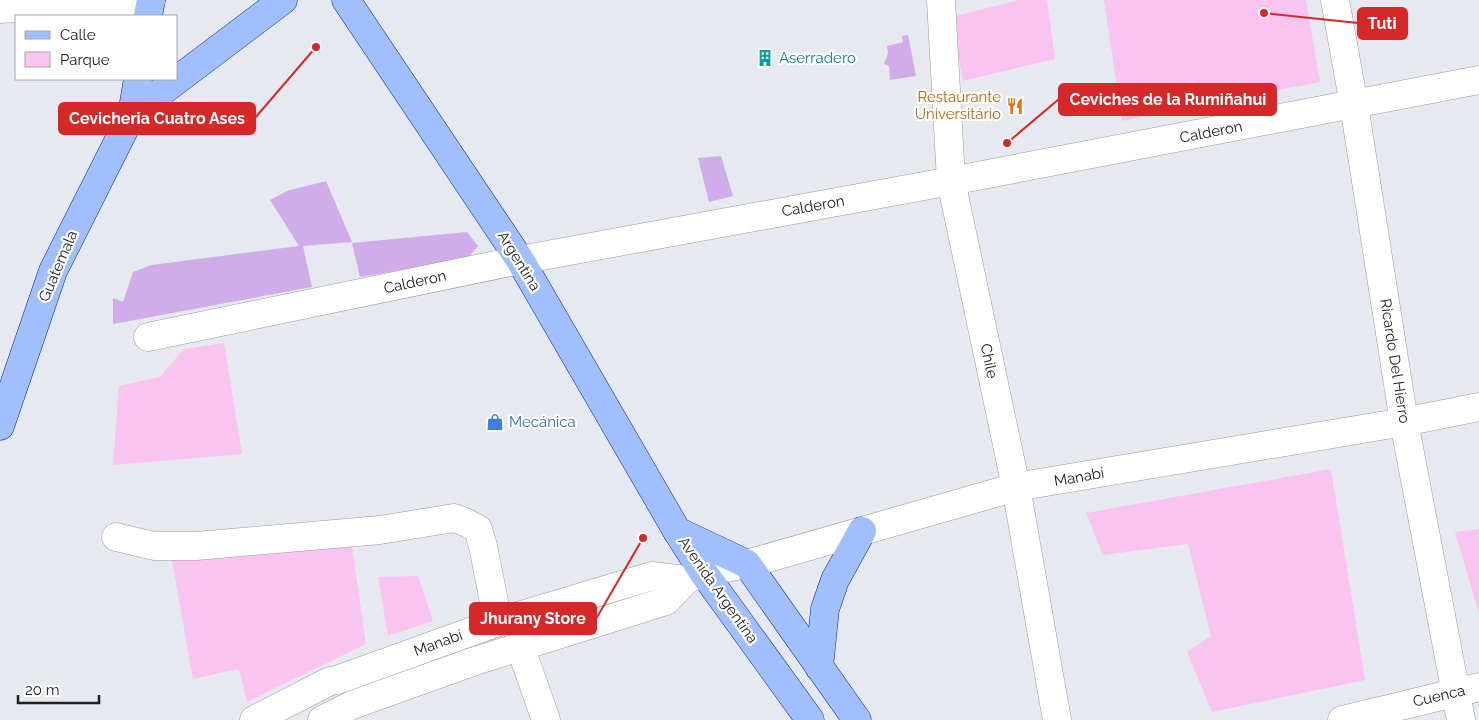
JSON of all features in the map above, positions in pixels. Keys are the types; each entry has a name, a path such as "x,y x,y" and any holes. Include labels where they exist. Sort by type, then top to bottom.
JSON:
{"main road":[{"path":"148,15 151,0"},
{"name":"Guatemala","path":"178,79 283,0"},
{"name":"Argentina","path":"346,0 520,260 677,531"},
{"name":"Guatemala","path":"0,426 53,271 132,114 138,80"},
{"name":"Guatemala","path":"132,114 177,80"},
{"name":"Avenida Argentina","path":"677,531 747,564 857,720"},
{"name":"Avenida Argentina","path":"677,531 695,576 810,720"},
{"path":"819,666 825,609 835,580 862,532"}],"street":[{"path":"0,9 151,0"},
{"name":"Chile","path":"941,0 951,181 1016,488 1057,720"},
{"name":"Ricardo Del Hierro","path":"1335,0 1354,105 1404,422 1468,689 1461,720"},
{"name":"Calderon","path":"148,337 520,260 951,181 1479,80"},
{"name":"Manabí","path":"254,720 330,681 498,622 652,576 695,576 747,564 1016,488 1404,422 1479,407"},
{"path":"116,537 154,546 196,546 380,530 454,518 478,529 484,546 498,622"},
{"name":"Manabí","path":"322,720 352,704 520,646 666,601 695,576"},
{"path":"520,646 546,720"},
{"name":"Cuenca","path":"1342,720 1468,689"}],"shaded area":[{"path":"908,35 916,76 890,80 889,66 884,64 888,53 887,46 903,42 902,36"},
{"path":"721,156 733,196 709,202 698,158"},
{"path":"326,181 352,242 303,246 312,287 113,324 113,298 123,302 133,272 151,265 299,246 270,200 287,191"},
{"path":"467,232 478,246 467,259 360,277 352,243"}],"green space":[{"path":"1019,0 1047,0 1055,59 963,81 951,17"},
{"path":"1104,0 1306,0 1320,82 1122,121"},
{"path":"224,343 242,454 113,465 119,386 160,377 184,349"},
{"path":"1331,469 1365,680 1212,712 1187,652 1211,636 1188,544 1103,555 1086,513"},
{"path":"1479,529 1479,614 1455,532"},
{"path":"351,539 366,644 247,702 239,669 193,679 171,555"},
{"path":"418,576 433,621 388,636 378,577"}],"place":[{"name":"Tuti","path":"1264,13"},
{"name":"Cevicheria Cuatro Ases","path":"316,47"},
{"name":"Aserradero","path":"765,58"},
{"name":"Restaurante Universitário","path":"1015,106"},
{"name":"Ceviches de la Rumiñahui","path":"1007,143"},
{"name":"Mecánica","path":"495,422"},
{"name":"Jhurany Store","path":"643,538"}]}
